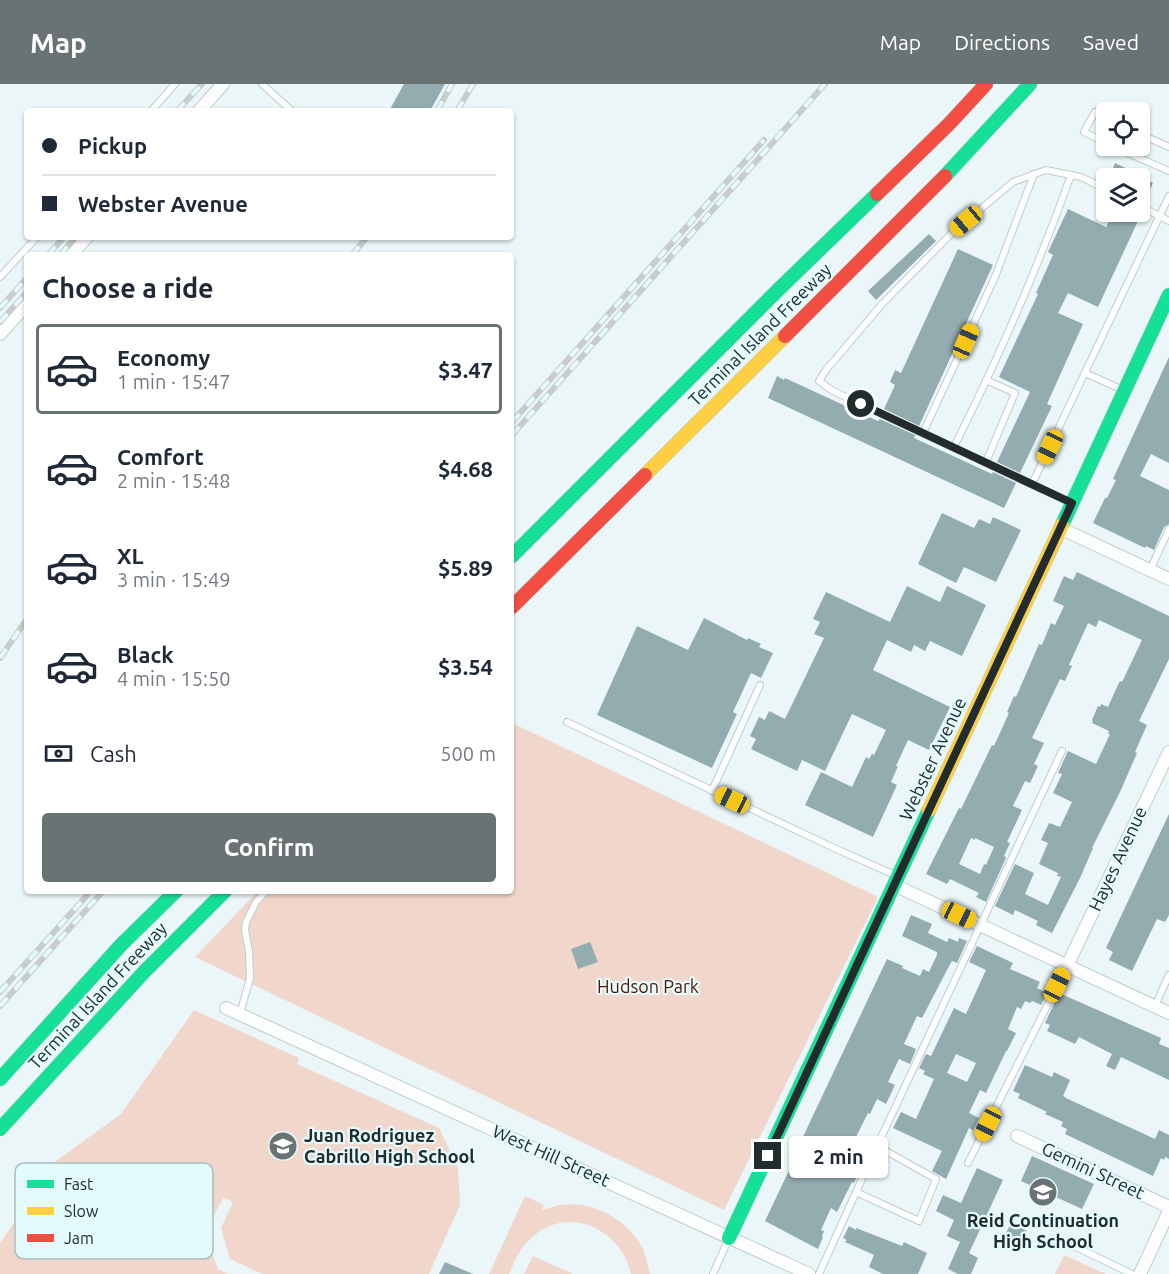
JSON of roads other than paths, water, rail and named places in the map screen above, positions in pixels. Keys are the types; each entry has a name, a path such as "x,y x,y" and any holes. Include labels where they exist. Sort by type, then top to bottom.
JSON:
{"main road":[{"name":"Terminal Island Freeway","path":"514,554 778,290 949,124 986,84"},
{"name":"Terminal Island Freeway","path":"514,605 958,164 1030,84"},
{"name":"Webster Avenue","path":"729,1238 1169,295"},
{"name":"Terminal Island Freeway","path":"0,1079 122,945 173,894"},
{"name":"Terminal Island Freeway","path":"0,1129 144,972 222,894"}],"street":[{"path":"202,108 223,84"},
{"path":"74,252 84,240"},
{"path":"0,334 24,307"},
{"path":"1060,528 1169,579"},
{"name":"Hayes Avenue","path":"1067,966 1169,752"},
{"path":"896,881 981,926 1169,1013"},
{"name":"West Hill Street","path":"226,1008 809,1274"},
{"name":"Gemini Street","path":"1017,1136 1169,1209"},
{"path":"1140,1274 1169,1209"}],"lane":[{"path":"154,108 175,84"},
{"path":"262,84 289,108"},
{"path":"1096,112 1084,132 1096,138"},
{"path":"1150,138 1169,147"},
{"path":"1135,156 1169,171"},
{"path":"1072,503 833,391 819,381 883,303 951,234 1013,182 1046,170 1081,177 1096,184"},
{"path":"923,433 995,278 1034,174"},
{"path":"954,447 1008,334 1071,175"},
{"path":"1032,484 1169,196"},
{"path":"1150,211 1169,221"},
{"path":"0,277 34,240"},
{"path":"1085,373 1124,390"},
{"path":"986,380 1016,393 986,462"},
{"path":"1150,570 1169,529"},
{"path":"712,791 760,685"},
{"path":"567,722 896,881"},
{"path":"819,1274 1062,751"},
{"path":"239,1015 250,978 246,922 256,902 263,894"},
{"path":"968,1163 1067,966"},
{"path":"1154,1006 1169,975"},
{"path":"856,1192 919,1221 936,1179 877,1146"},
{"path":"712,1274 729,1238"},
{"path":"1074,1246 1132,1274"}],"railway":[{"path":"180,108 202,84"},
{"path":"439,108 452,84"},
{"path":"459,108 473,84"},
{"path":"514,433 825,84"},
{"path":"514,420 764,140"},
{"path":"51,252 61,240"},
{"path":"63,252 73,240"},
{"path":"354,252 364,240"},
{"path":"0,308 24,281"},
{"path":"0,322 24,295"},
{"path":"0,658 24,623"},
{"path":"0,992 88,894"},
{"path":"0,1006 100,894"}],"place":[{"name":"Juan Rodriguez Cabrillo High School","path":"283,1146"},
{"name":"Reid Continuation High School","path":"1043,1192"}],"park label":[{"name":"Hudson Park","path":"648,987"}]}
